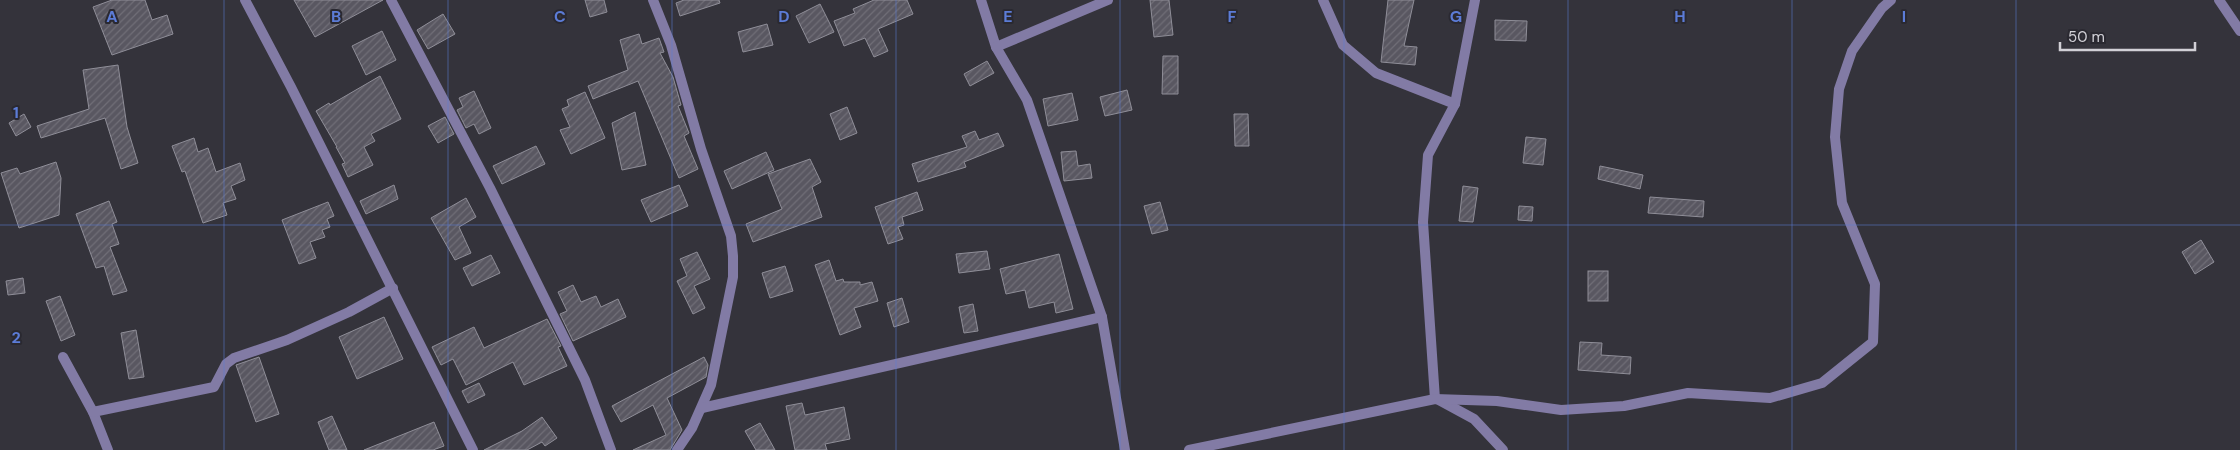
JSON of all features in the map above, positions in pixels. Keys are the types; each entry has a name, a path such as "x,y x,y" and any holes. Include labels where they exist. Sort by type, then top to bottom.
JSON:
{"street":[{"path":"245,0 393,288 473,450"},
{"path":"391,0 490,188 580,371 611,450"},
{"path":"653,0 671,46 701,149 731,236 733,277 711,385 692,428 677,450"},
{"path":"982,0 996,47 1027,100 1102,317 1125,450"},
{"path":"996,47 1108,0"},
{"path":"1323,0 1343,45 1376,74 1455,104"},
{"path":"1436,399 1423,222 1428,155 1455,104 1475,0"},
{"path":"1190,450 1436,399 1497,401 1561,410 1624,406 1688,393 1770,398 1822,384 1873,342 1875,284 1842,203 1835,137 1839,89 1852,51 1882,8 1891,0"},
{"path":"2219,0 2240,31"},
{"path":"94,412 214,387 226,364 234,358 287,340 349,312 393,288"},
{"path":"702,408 1102,317"},
{"path":"63,357 94,412 108,450"},
{"path":"1436,399 1474,419 1503,450"}],"building":[{"path":"112,0 145,0 152,20 167,15 173,34 112,55 93,7"},
{"path":"294,0 383,0 315,37"},
{"path":"585,0 604,0 607,12 590,17"},
{"path":"684,0 719,0 720,3 680,16 676,3"},
{"path":"874,0 907,0 913,14 878,29 888,51 874,57 865,38 844,46 834,21 855,13 853,9"},
{"path":"1150,0 1169,0 1173,35 1154,37"},
{"path":"1388,0 1414,0 1404,46 1417,47 1415,65 1381,62"},
{"path":"820,4 834,32 809,43 796,16"},
{"path":"443,14 455,34 428,49 417,30"},
{"path":"1495,20 1527,21 1526,41 1495,40"},
{"path":"767,24 773,45 743,52 738,32"},
{"path":"382,31 396,60 366,75 352,46"},
{"path":"639,34 642,44 659,38 664,52 660,53 673,77 681,105 678,106 689,133 684,136 698,169 679,178 638,81 593,99 588,86 628,70 620,40"},
{"path":"1163,56 1178,56 1178,94 1162,94"},
{"path":"987,61 994,73 970,86 964,74"},
{"path":"118,65 127,127 138,163 121,169 105,118 41,138 37,126 89,109 83,70"},
{"path":"380,76 401,119 371,134 375,141 364,147 373,165 348,177 342,164 345,163 316,111"},
{"path":"1127,90 1132,110 1105,116 1100,97"},
{"path":"474,91 491,128 479,134 474,124 466,128 457,110 463,107 459,98"},
{"path":"585,92 605,138 571,154 560,130 570,127 562,109 569,106 567,100"},
{"path":"1072,93 1078,120 1048,126 1043,99"},
{"path":"847,107 857,133 840,140 830,114"},
{"path":"635,112 646,165 622,170 612,123"},
{"path":"24,114 31,127 16,136 9,123"},
{"path":"1234,114 1248,114 1249,146 1235,146"},
{"path":"445,117 454,134 438,143 428,126"},
{"path":"975,131 979,140 998,133 1004,146 964,162 966,167 918,182 912,164 967,147 962,136"},
{"path":"1526,137 1546,139 1543,165 1523,163"},
{"path":"194,138 198,152 208,148 216,172 240,163 245,180 231,186 236,199 223,203 227,215 203,223 185,171 182,172 172,146"},
{"path":"536,146 545,164 502,184 493,166"},
{"path":"1076,151 1078,166 1090,164 1092,178 1064,181 1061,152"},
{"path":"766,152 774,170 732,189 724,171"},
{"path":"810,159 821,182 812,187 822,217 753,242 746,224 782,209 768,174"},
{"path":"56,162 61,178 59,215 19,228 1,173 17,168 20,174"},
{"path":"1600,166 1643,175 1640,189 1598,179"},
{"path":"394,185 398,199 366,214 360,201"},
{"path":"679,185 688,206 651,222 641,200"},
{"path":"1463,186 1478,188 1473,222 1459,221"},
{"path":"917,192 923,210 902,217 904,225 898,227 903,239 888,244 875,207"},
{"path":"1650,197 1704,201 1703,217 1648,213"},
{"path":"466,198 476,217 459,227 471,253 455,260 431,218"},
{"path":"109,201 117,222 112,224 119,244 110,247 127,291 113,295 104,266 96,268 76,214"},
{"path":"328,202 334,216 327,219 330,227 322,230 325,237 310,242 316,258 299,264 282,220"},
{"path":"1160,202 1168,230 1152,234 1144,206"},
{"path":"1519,206 1533,207 1532,221 1518,220"},
{"path":"2201,240 2214,262 2195,274 2182,252"},
{"path":"987,251 990,269 959,273 956,254"},
{"path":"697,252 710,279 694,286 705,308 693,314 677,281 687,276 680,259"},
{"path":"1059,254 1073,309 1056,313 1054,302 1029,308 1025,290 1006,294 1000,269"},
{"path":"491,255 500,273 472,286 463,268"},
{"path":"829,260 836,281 843,279 844,282 860,282 860,285 872,282 878,301 854,308 861,327 840,335 815,265"},
{"path":"785,266 793,291 770,298 762,273"},
{"path":"1588,271 1608,271 1608,301 1588,301"},
{"path":"23,278 25,293 8,295 6,281"},
{"path":"573,285 581,302 596,296 601,307 618,299 626,317 573,341 560,314 567,311 558,292"},
{"path":"60,296 75,335 61,341 46,301"},
{"path":"902,298 909,322 894,327 887,303"},
{"path":"973,304 978,331 964,333 959,307"},
{"path":"384,317 403,359 357,379 339,337"},
{"path":"547,319 561,346 558,347 567,366 524,385 513,362 466,385 453,359 441,365 432,347 474,327 484,348"},
{"path":"136,330 144,377 129,379 121,333"},
{"path":"1580,342 1602,343 1601,355 1631,357 1630,374 1578,370"},
{"path":"259,357 279,414 256,422 236,365"},
{"path":"704,357 708,365 706,377 667,398 682,430 670,450 633,450 666,435 653,405 621,422 612,406"},
{"path":"479,383 485,395 468,403 462,391"},
{"path":"802,403 805,415 844,407 850,439 825,444 827,450 795,450 786,406"},
{"path":"332,416 347,450 329,450 318,422"},
{"path":"542,417 557,438 545,446 542,442 527,450 484,450 522,431"},
{"path":"434,422 444,446 433,450 364,450"},
{"path":"760,423 775,450 756,450 745,431"}]}
